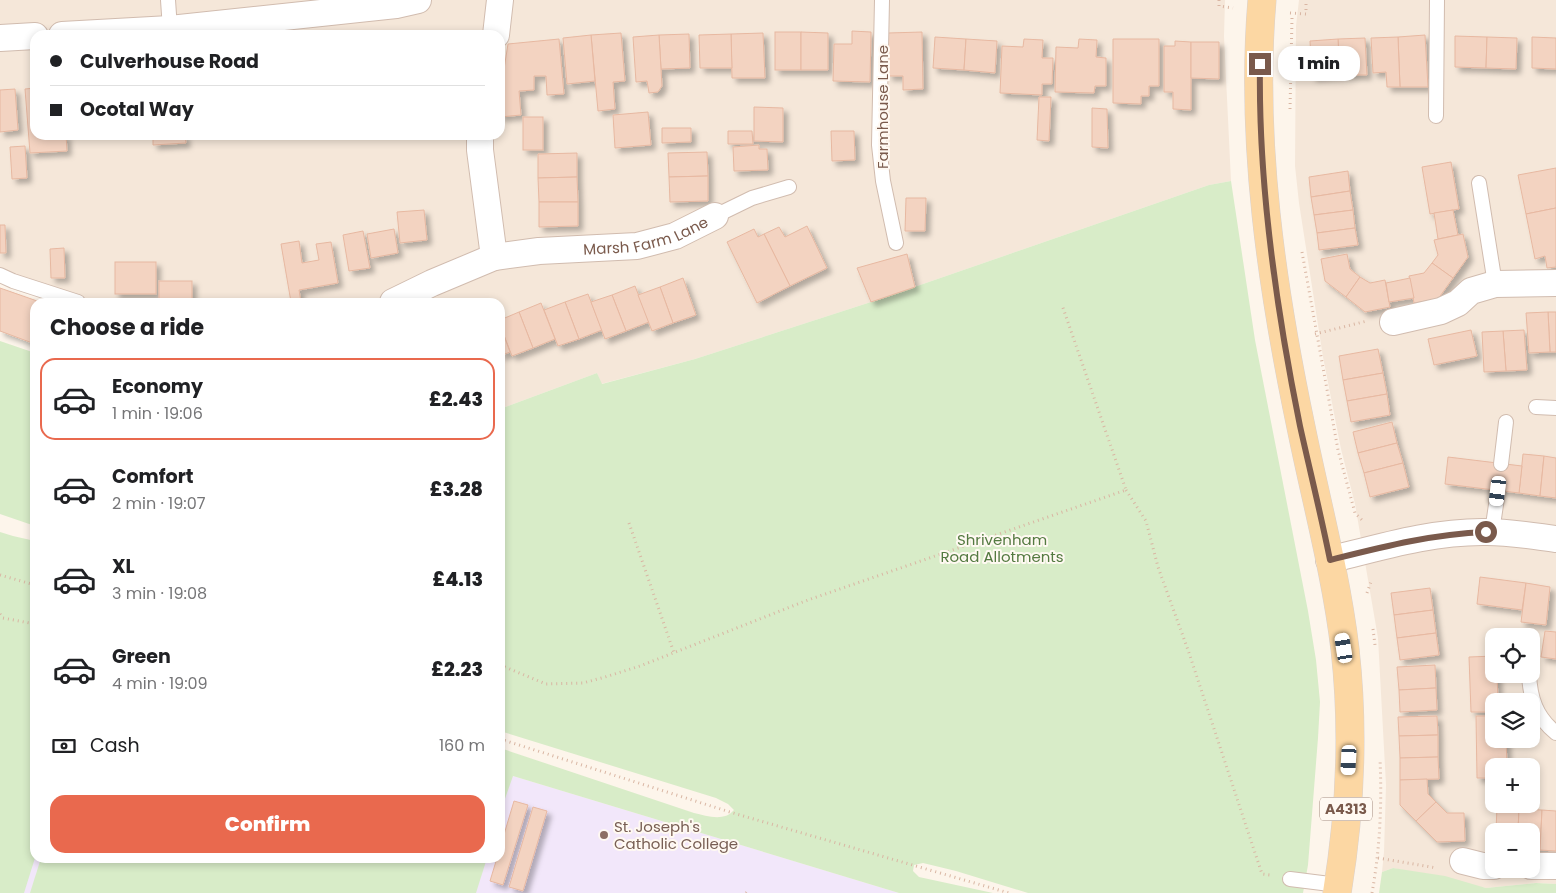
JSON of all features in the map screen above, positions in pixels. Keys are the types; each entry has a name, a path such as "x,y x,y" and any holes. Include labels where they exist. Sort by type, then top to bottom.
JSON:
{"main road":[{"name":"A4313","path":"1262,0 1259,112 1266,211 1290,373 1330,560 1344,648 1349,724 1346,814 1338,889"}],"street":[{"path":"152,30 396,5 418,0"},
{"path":"497,30 500,0"},
{"path":"0,38 30,36"},
{"path":"480,140 494,257"},
{"name":"Marsh Farm Lane","path":"401,298 494,257 539,251 637,246 675,236 715,216"},
{"path":"1394,322 1441,311 1458,303 1471,291 1496,284 1556,283"},
{"path":"1330,560 1446,534 1492,532 1556,539"},
{"path":"1463,861 1485,866"},
{"path":"1540,866 1556,866"}],"lane":[{"path":"168,0 170,29"},
{"name":"Farmhouse Lane","path":"882,0 879,145 883,181 896,243"},
{"path":"1436,116 1437,0"},
{"path":"1479,183 1496,284"},
{"name":"Marsh Farm Lane","path":"715,216 752,198 789,187"},
{"path":"0,275 66,298"},
{"path":"1536,407 1556,408"},
{"path":"1501,464 1506,422"},
{"path":"1492,532 1498,491"},
{"path":"1529,683 1530,694 1534,705 1542,718 1556,732"},
{"path":"1290,879 1338,889"}],"path":[{"path":"1290,111 1292,13"},
{"path":"1300,243 1315,334 1338,450 1351,502 1355,513 1363,521 1378,528 1387,566 1377,572 1370,582 1366,592 1368,602"},
{"path":"1062,305 1126,490 1146,522 1158,567 1188,650 1262,874 1290,879"},
{"path":"1315,334 1392,315 1394,322"},
{"path":"505,667 546,684 583,683 605,677 640,666 808,600 1126,490"},
{"path":"629,523 674,653"},
{"path":"0,575 30,584"},
{"path":"0,614 3,618 30,623"},
{"path":"1372,620 1375,648"},
{"path":"505,741 732,813 1010,893"},
{"path":"1372,893 1378,858 1381,786 1380,756"}],"shaded area":[{"path":"0,0 1225,0 1224,36 1231,181 1209,185 871,302 695,359 601,384 597,373 505,407 505,298 46,298 0,283"},
{"path":"1299,0 1556,0 1556,884 1536,883 1486,888 1393,868 1382,872 1386,785 1378,638 1355,504 1341,449 1323,357 1295,166 1296,26"},
{"name":"St. Joseph's Catholic College","path":"0,622 30,824 30,863 505,863 505,774 899,893 0,893"}],"green space":[{"name":"Shrivenham Road Allotments","path":"1231,181 1255,340 1316,660 1320,702 1318,738 1308,865 1303,893 1028,893 923,863 914,865 913,871 919,877 993,893 899,893 513,776 505,799 505,750 694,813 710,817 720,817 730,814 734,810 728,804 716,798 505,733 505,407 597,373 602,384 695,359 871,302 1209,185"},
{"path":"0,341 30,351 30,524 0,514"},
{"path":"0,532 30,540 30,863 33,863 24,893 0,893"},
{"path":"39,863 485,863 476,893 30,893"},
{"path":"1393,868 1445,876 1486,888 1536,883 1556,884 1556,893 1379,893 1382,872"}],"building":[{"path":"852,31 871,32 870,82 833,81 834,44 852,44"},
{"path":"775,32 801,32 801,70 775,70"},
{"path":"801,32 828,33 828,70 801,70"},
{"path":"922,32 923,89 903,90 903,76 888,76 888,33"},
{"path":"621,33 625,81 613,82 615,109 598,111 591,35"},
{"path":"763,33 765,78 732,78 731,34"},
{"path":"689,34 690,68 661,69 659,35"},
{"path":"731,34 732,68 700,68 699,35"},
{"path":"591,35 595,81 567,84 563,38"},
{"path":"659,35 662,86 658,92 649,93 647,81 636,82 633,37"},
{"path":"1425,35 1428,87 1400,87 1398,37"},
{"path":"1455,36 1487,37 1486,68 1455,67"},
{"path":"935,37 966,39 964,70 933,68"},
{"path":"1398,37 1400,87 1387,87 1386,72 1373,73 1371,38"},
{"path":"1487,37 1517,38 1516,69 1486,68"},
{"path":"1532,37 1556,38 1556,69 1532,68"},
{"path":"1365,38 1367,75 1340,75 1338,39"},
{"path":"559,39 564,94 547,95 546,76 534,76 534,90 519,91 521,115 505,117 505,63 508,44"},
{"path":"966,39 997,41 995,73 964,70"},
{"path":"1024,39 1043,40 1042,58 1053,58 1052,84 1042,84 1042,95 1000,93 1002,46 1023,47"},
{"path":"1079,39 1097,40 1096,57 1106,58 1106,86 1095,86 1094,93 1055,92 1056,47 1078,48"},
{"path":"1113,39 1159,39 1159,86 1149,86 1149,96 1141,96 1141,104 1113,103"},
{"path":"1338,39 1340,75 1312,77 1310,41"},
{"path":"1175,41 1191,42 1191,110 1173,109 1173,92 1164,92 1164,46 1175,46"},
{"path":"1191,42 1219,42 1219,79 1191,78"},
{"path":"30,88 30,140 66,140 67,151 30,153 25,89"},
{"path":"15,89 18,130 0,132 0,90"},
{"path":"1039,97 1051,97 1049,141 1037,140"},
{"path":"754,107 783,108 783,142 754,141"},
{"path":"1092,108 1107,109 1108,148 1092,147"},
{"path":"648,112 651,145 615,148 613,115"},
{"path":"523,117 543,117 543,150 523,150"},
{"path":"662,128 691,128 691,142 662,143"},
{"path":"728,131 752,131 753,144 728,144"},
{"path":"831,131 854,131 855,160 832,161"},
{"path":"153,140 186,140 186,143 153,145"},
{"path":"759,145 759,149 767,149 768,170 734,171 733,147"},
{"path":"25,146 27,178 12,179 10,147"},
{"path":"707,152 708,176 669,177 668,153"},
{"path":"577,153 577,177 538,178 538,154"},
{"path":"1451,162 1459,209 1430,214 1422,167"},
{"path":"1556,168 1556,208 1526,214 1518,175"},
{"path":"1348,171 1350,191 1311,197 1309,177"},
{"path":"708,176 708,201 670,202 669,177"},
{"path":"577,177 578,202 539,202 538,178"},
{"path":"1350,191 1353,210 1314,215 1311,197"},
{"path":"906,198 926,198 925,231 905,231"},
{"path":"539,202 578,202 578,226 539,227"},
{"path":"1556,208 1556,267 1547,268 1545,256 1535,259 1526,214"},
{"path":"424,210 427,240 400,243 397,212"},
{"path":"1353,210 1355,228 1317,233 1314,215"},
{"path":"1453,210 1458,235 1438,239 1434,213"},
{"path":"0,225 5,225 6,253 0,253"},
{"path":"807,226 827,268 790,286 764,234 779,227 785,237"},
{"path":"1355,228 1358,245 1319,250 1317,233"},
{"path":"394,229 398,253 371,258 367,234"},
{"path":"754,229 758,237 764,234 790,286 757,303 727,242"},
{"path":"363,231 370,268 349,271 343,235"},
{"path":"1463,234 1468,257 1453,278 1432,263 1438,255 1434,240"},
{"path":"299,241 302,263 319,260 316,244 331,242 338,283 299,290 300,298 290,298 281,244"},
{"path":"64,248 65,278 51,278 50,249"},
{"path":"907,254 915,287 871,302 857,268"},
{"path":"1347,254 1350,269 1360,277 1346,297 1325,281 1321,259"},
{"path":"115,262 156,262 156,294 115,294"},
{"path":"1432,263 1453,278 1438,299 1414,303 1409,276 1424,273"},
{"path":"1360,277 1370,283 1385,280 1390,307 1365,312 1346,297"},
{"path":"683,278 696,315 673,323 660,287"},
{"path":"1410,278 1414,298 1389,302 1386,283"},
{"path":"159,281 192,281 192,298 159,298"},
{"path":"635,286 649,322 626,331 612,295"},
{"path":"660,287 673,323 652,331 638,295"},
{"path":"0,288 30,298 30,342 0,331"},
{"path":"588,294 602,330 579,339 565,302"},
{"path":"612,295 626,331 605,339 591,302"},
{"path":"565,302 579,339 558,346 544,310"},
{"path":"541,303 555,339 533,348 519,312"},
{"path":"519,312 533,348 512,356 505,338 505,318"},
{"path":"1548,312 1556,312 1556,352 1550,352"},
{"path":"1548,312 1550,352 1529,353 1526,313"},
{"path":"1471,330 1477,356 1434,365 1428,339"},
{"path":"1524,330 1527,370 1506,371 1503,331"},
{"path":"1503,331 1506,371 1484,372 1482,332"},
{"path":"505,338 510,352 505,354"},
{"path":"1378,349 1383,373 1343,380 1339,356"},
{"path":"1383,373 1387,394 1347,401 1343,380"},
{"path":"1387,394 1390,415 1351,422 1347,401"},
{"path":"1392,422 1397,443 1358,453 1353,432"},
{"path":"1397,443 1403,463 1364,473 1358,453"},
{"path":"1523,454 1544,456 1540,496 1519,493"},
{"path":"1544,456 1556,458 1556,498 1540,496"},
{"path":"1448,457 1522,466 1519,493 1445,484"},
{"path":"1403,463 1409,487 1370,497 1364,473"},
{"path":"1480,577 1526,583 1522,610 1477,604"},
{"path":"1526,583 1550,587 1546,625 1521,622"},
{"path":"1430,588 1433,610 1394,615 1391,593"},
{"path":"1433,610 1436,633 1397,638 1394,615"},
{"path":"1545,631 1556,632 1556,659 1541,657"},
{"path":"1436,633 1439,655 1400,660 1397,638"},
{"path":"1485,656 1485,683 1497,683 1498,693 1485,693 1485,712 1471,712 1469,657"},
{"path":"1435,665 1436,688 1399,690 1397,667"},
{"path":"1436,688 1437,710 1400,712 1399,690"},
{"path":"1437,716 1438,735 1399,736 1398,717"},
{"path":"1476,716 1485,716 1485,748 1506,748 1507,758 1485,758 1485,778 1477,778"},
{"path":"1438,735 1438,757 1400,758 1399,736"},
{"path":"1438,757 1439,779 1400,780 1400,758"},
{"path":"1427,779 1428,794 1436,802 1416,821 1400,805 1400,780"},
{"path":"514,801 528,805 503,885 490,881 495,863 505,863 505,831"},
{"path":"1436,802 1447,813 1464,813 1465,841 1437,842 1416,821"},
{"path":"533,807 547,811 523,891 509,887"},
{"path":"1540,810 1542,810 1540,850 1540,823 1518,823 1519,813 1540,813"},
{"path":"1542,810 1556,811 1556,851 1540,850"},
{"path":"1497,813 1519,813 1518,823 1496,823"}],"place":[{"name":"St. Joseph's Catholic College","path":"604,835"}],"route":[{"path":"1260,64 1260,142 1273,267 1300,425 1330,560 1422,538 1465,532 1486,532"}]}
